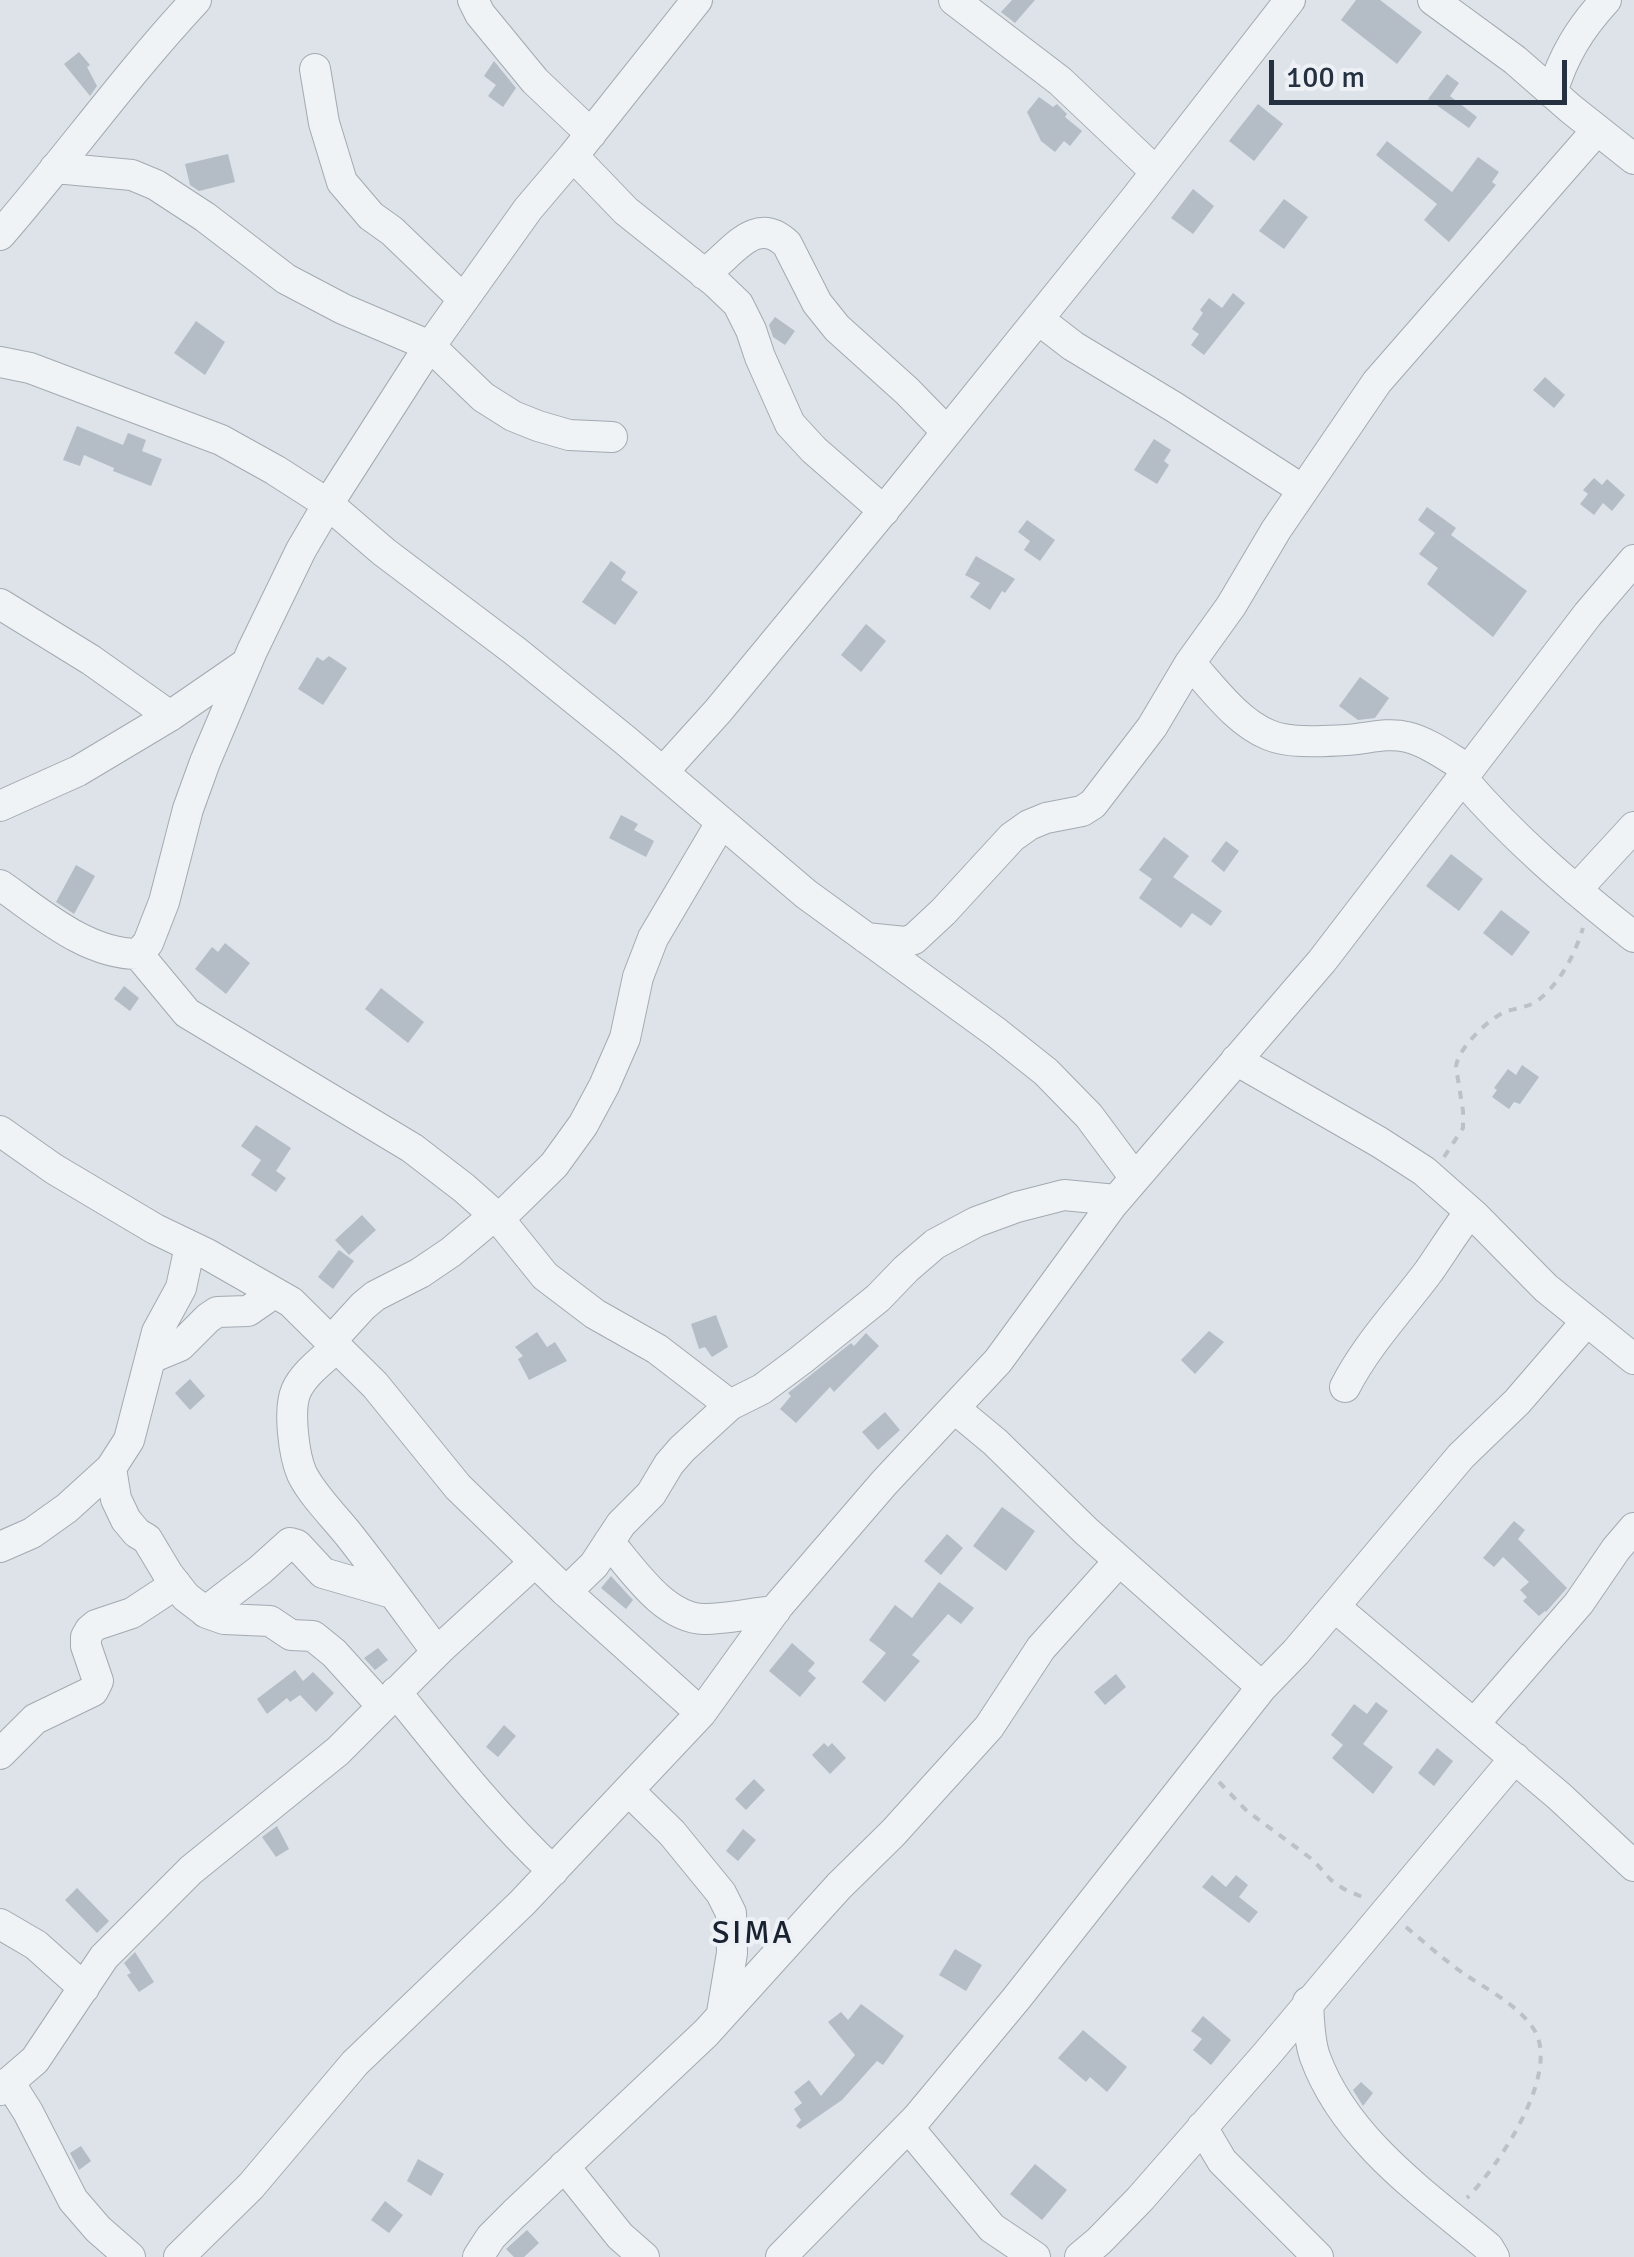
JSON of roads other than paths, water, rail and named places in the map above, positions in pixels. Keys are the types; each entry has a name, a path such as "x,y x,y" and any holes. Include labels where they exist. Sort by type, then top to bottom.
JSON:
{"street":[{"path":"0,235 114,92 196,0"},
{"path":"473,0 480,14 536,81 626,211 738,304 790,424 884,511"},
{"path":"0,886 90,944 118,954 138,954 148,944 194,794 247,663 301,550 430,346 528,208 697,0"},
{"path":"954,0 1060,81 1156,172"},
{"path":"662,772 718,711 884,511 1290,0"},
{"path":"1433,0 1515,60 1634,159"},
{"path":"1552,93 1578,34 1606,0"},
{"path":"314,69 324,123 342,182 371,216 463,299"},
{"path":"864,938 894,942 914,939 1012,837 1046,818 1082,811 1093,804 1152,727 1276,530 1377,382 1598,130"},
{"path":"55,168 132,175 156,185 205,216 286,280 430,346 483,397 513,416 569,435 612,437"},
{"path":"704,274 748,236 760,232 780,237 817,303 837,328 947,432"},
{"path":"1038,319 1072,346 1303,490"},
{"path":"0,362 30,368 221,440 328,504 384,552 515,651 806,894 1046,1072 1089,1116 1125,1189"},
{"path":"186,2254 251,2186 355,2064 553,1870 701,1713 774,1611 884,1482 998,1361 1125,1189 1322,961 1588,614 1634,560"},
{"path":"0,604 91,660 170,716"},
{"path":"0,806 78,771 170,716 247,663"},
{"path":"1190,663 1247,722 1268,735 1348,740 1383,735 1417,740 1465,773 1512,832 1634,937"},
{"path":"436,1652 301,1472 291,1404 297,1388 362,1306 420,1273 497,1217 554,1165 584,1125 625,1038 638,978 653,938 721,823"},
{"path":"1582,896 1602,863 1634,827"},
{"path":"1602,863 1634,869"},
{"path":"138,954 187,1013 412,1148 497,1217 545,1276 595,1314 657,1349 730,1404"},
{"path":"1236,1060 1379,1142 1434,1180 1546,1288 1634,1359"},
{"path":"2,1136 155,1230 291,1302 375,1385 458,1488 701,1713"},
{"path":"566,1592 594,1565 621,1524 651,1494 682,1449 730,1404 762,1389 878,1298 935,1244 976,1222 1017,1207 1064,1195 1125,1189"},
{"path":"1345,1387 1359,1360 1470,1212"},
{"path":"0,1547 68,1508 111,1468 128,1440 157,1332 181,1288 190,1246"},
{"path":"151,1358 180,1346 216,1312 248,1311 272,1291"},
{"path":"781,2257 908,2128 1016,1999 1262,1687 1461,1456 1516,1402 1586,1322"},
{"path":"954,1408 1262,1687"},
{"path":"111,1468 116,1500 126,1520 147,1539 186,1597 205,1612 224,1619 270,1621 291,1635 313,1636 389,1699 553,1870"},
{"path":"1474,1724 1580,1603 1634,1528"},
{"path":"609,1542 662,1600 683,1614 710,1619 774,1611"},
{"path":"205,1612 290,1543 298,1545 323,1573 392,1592"},
{"path":"478,2257 491,2237 706,2033 839,1886 893,1833 989,1727 1041,1648 1120,1561"},
{"path":"130,2257 73,2200 28,2112 4,2086 35,2060 104,1957 192,1870 338,1751 436,1652 535,1562"},
{"path":"0,1754 35,1718 94,1691 98,1681 86,1646 90,1630 132,1613 176,1584"},
{"path":"1335,1606 1634,1866"},
{"path":"1080,2257 1140,2199 1266,2055 1514,1758"},
{"path":"629,1792 672,1832 722,1893 731,1913 732,1953 721,2016"},
{"path":"0,1924 36,1945 84,1988"},
{"path":"1308,2002 1314,2054 1342,2108 1387,2160 1488,2247 1494,2257"},
{"path":"1266,2055 1322,2072"},
{"path":"1202,2127 1222,2162 1318,2257"},
{"path":"908,2128 992,2228 1035,2257"},
{"path":"564,2166 620,2236 644,2257"}],"district":[{"name":"SIMA","path":"753,1935"}]}
